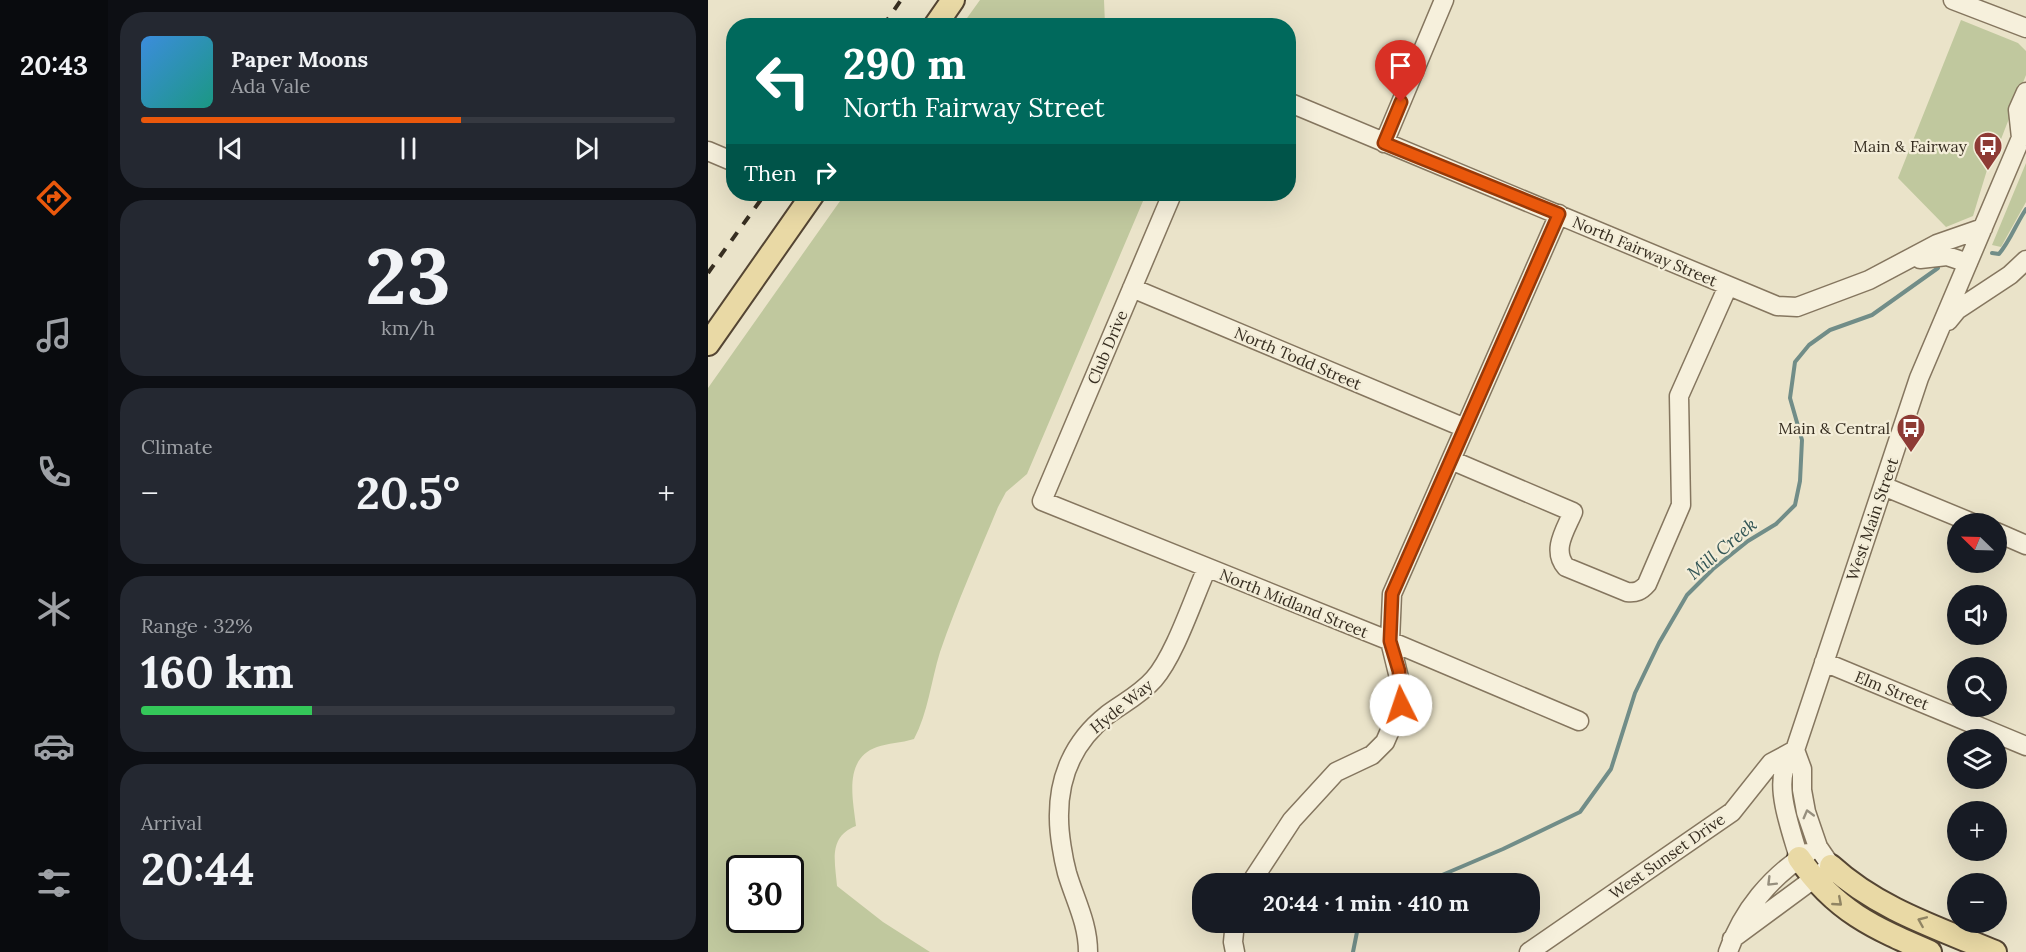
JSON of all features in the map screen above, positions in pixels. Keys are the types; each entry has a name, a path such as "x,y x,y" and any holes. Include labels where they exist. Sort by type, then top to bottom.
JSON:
{"main road":[{"path":"941,18 953,0"},
{"path":"708,344 807,201"},
{"path":"1809,852 1852,914 1885,933 1930,952"},
{"path":"1823,873 1894,910 1995,952"}],"street":[{"path":"1384,143 1444,0"},
{"path":"1953,0 2026,28"},
{"path":"1990,14 2008,32 2026,41"},
{"path":"2024,132 2018,111 2026,92"},
{"name":"North Fairway Street","path":"1296,105 1777,306 1797,307 1869,280 1937,244 1983,228"},
{"name":"West Main Street","path":"1809,852 1789,824 1784,797 1784,772 1795,750 1919,378 2024,132"},
{"path":"708,151 726,159"},
{"name":"Club Drive","path":"1042,501 1169,201"},
{"path":"1257,873 1292,820 1336,772 1372,755 1384,742 1401,705 1399,671 1390,641 1392,594 1559,214"},
{"name":"North Fairway Street","path":"1904,262 1942,255 1983,283 2010,275"},
{"path":"1939,332 1957,310 2010,275 2026,260"},
{"path":"1451,460 1572,512 1559,545 1559,554 1566,567 1627,592 1642,590 1647,584 1681,505 1679,396 1728,286"},
{"name":"North Todd Street","path":"1132,288 1465,428"},
{"path":"1883,486 1948,513"},
{"name":"North Midland Street","path":"1042,501 1390,641 1579,721"},
{"path":"2007,537 2026,545"},
{"name":"Hyde Way","path":"1088,952 1088,935 1066,872 1058,820 1060,788 1071,756 1083,737 1107,715 1134,698 1155,678 1170,655 1207,568"},
{"name":"Elm Street","path":"1824,662 2026,746"},
{"name":"West Sunset Drive","path":"1529,952 1732,812 1771,764 1795,750"},
{"path":"1730,946 1754,902 1771,881 1809,852"},
{"path":"1730,946 1823,873"},
{"path":"1234,933 1235,952"}],"green space":[{"path":"980,0 1104,0 1105,18 967,18"},
{"path":"1961,20 2018,43 2026,51 2026,75 1989,170 1987,170 1973,216 1946,227 1898,178"},
{"path":"2026,163 2026,202 2001,247 1992,245"},
{"path":"840,201 1143,201 1027,474 1006,492 998,507 940,652 923,719 914,739 877,747 866,753 855,770 852,792 856,826 841,836 837,843 835,859 837,886 883,922 930,952 708,952 708,388"}],"waterway":[{"name":"Mill Creek","path":"1992,253 1999,254 2003,249 2026,209"},
{"name":"Mill Creek","path":"1447,873 1580,812 1611,769 1635,693 1659,643 1687,595 1713,569 1748,541 1776,524 1795,505 1800,481 1802,440 1790,398 1795,362 1809,345 1830,330 1872,315 1938,268"},
{"name":"Mill Creek","path":"1353,952 1357,933"}],"railway":[{"path":"889,18 901,0"},
{"path":"708,273 760,201"}],"place":[{"name":"Main & Fairway","path":"1988,172"},
{"name":"Main & Central","path":"1911,454"}],"route":[{"path":"1401,102 1384,143 1559,214 1392,594 1390,641 1399,671 1401,705"}]}
